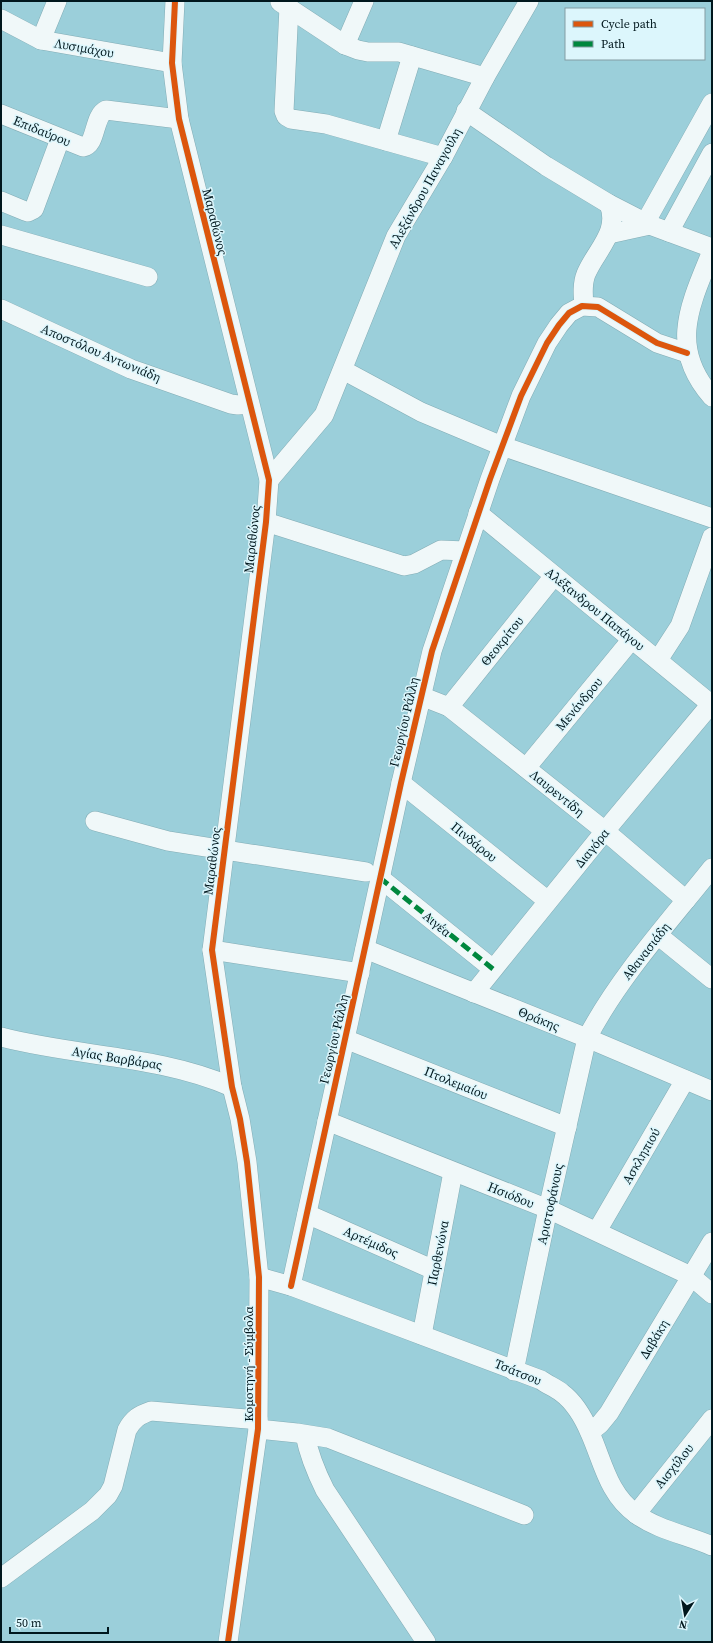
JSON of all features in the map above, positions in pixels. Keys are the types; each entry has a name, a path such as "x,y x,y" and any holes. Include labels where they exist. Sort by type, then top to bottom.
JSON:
{"street":[{"path":"41,40 56,1"},
{"name":"Μαραθώνος","path":"175,1 172,63 179,119 269,480 266,522 212,950 232,1087"},
{"path":"345,45 364,1"},
{"name":"Αλεξάνδρου Παναγούλη","path":"269,480 324,415 396,236 444,157 466,111 529,1"},
{"path":"284,4 345,45 363,52 397,51 485,77"},
{"path":"284,4 284,111 286,116 291,120 326,124 444,157"},
{"name":"Λυσιμάχου","path":"1,19 41,40 172,63"},
{"path":"386,141 412,56"},
{"path":"609,234 647,224 712,102"},
{"name":"Επιδαύρου","path":"1,114 80,147 86,147 90,142 102,112 106,110 179,119"},
{"path":"466,111 546,166 609,204 647,224 712,249 690,310 686,330 687,353 694,372 712,397"},
{"path":"1,201 28,212 34,209 60,139"},
{"path":"669,232 712,153"},
{"path":"609,204 612,215 609,234 586,274 583,290 584,305 598,306 657,344 687,353"},
{"path":"1,235 148,277"},
{"name":"Γεωργίου Ράλλη","path":"291,1286 365,949 373,875 401,783 432,651 465,551 521,396 547,343 566,316 575,309 584,305"},
{"name":"Αποστόλου Αντωνιάδη","path":"1,309 130,369 231,404 249,404"},
{"path":"343,370 421,412 502,446 712,518"},
{"name":"Αλέξανδρου Παπάγου","path":"478,514 658,660 711,705"},
{"path":"266,522 404,566 414,564 441,550 465,551"},
{"path":"658,660 680,626 712,536"},
{"name":"Θεοκρίτου","path":"449,707 554,576"},
{"name":"Μενάνδρου","path":"526,768 632,640"},
{"name":"Λαυρεντίδη","path":"421,696 449,707 605,831 686,900"},
{"name":"Διαγόρα","path":"474,993 605,831 711,705"},
{"name":"Πινδάρου","path":"401,783 548,901"},
{"path":"95,821 168,841 373,875"},
{"name":"Αθανασιάδη","path":"587,1038 614,992 712,868"},
{"name":"Αιγέα","path":"373,875 493,969"},
{"path":"658,936 712,979"},
{"name":"Θράκης","path":"365,949 587,1038 712,1091"},
{"path":"212,950 360,973"},
{"name":"Αγίας Βαρβάρας","path":"1,1037 27,1044 182,1069 209,1077 232,1087"},
{"name":"Αριστοφάνους","path":"514,1370 587,1038"},
{"name":"Πτολεμαίου","path":"345,1039 567,1126"},
{"name":"Ασκληπιού","path":"597,1231 685,1080"},
{"name":"Κομοτηνή - Σύμβολα","path":"228,1642 258,1425 259,1277 247,1162 240,1118 232,1087"},
{"name":"Ησιόδου","path":"327,1121 597,1231 691,1276 712,1294"},
{"name":"Παρθενώνα","path":"422,1335 453,1172"},
{"name":"Αρτέμιδος","path":"307,1214 434,1270"},
{"name":"Δαβάκη","path":"590,1432 600,1424 609,1413 712,1242"},
{"name":"Τσάτσου","path":"259,1277 291,1286 541,1380 563,1394 578,1411 590,1432 606,1476 617,1496 636,1514 658,1526 712,1546"},
{"path":"1,1578 92,1511 105,1498 114,1482 127,1430 139,1415 151,1411 258,1425 305,1435 328,1438 524,1515"},
{"name":"Αισχύλου","path":"636,1514 712,1418"},
{"path":"305,1435 308,1451 325,1490 426,1642"}],"marked path":[{"path":"380,878 493,969"}],"cycle path":[{"path":"175,1 172,63 179,119 269,480 266,522 212,950 232,1087 240,1119 247,1162 259,1277 258,1429 228,1642"},
{"path":"291,1286 401,783 432,651 490,479 521,396 547,343 559,325 569,313 582,306 598,307 657,343 687,353"}]}
